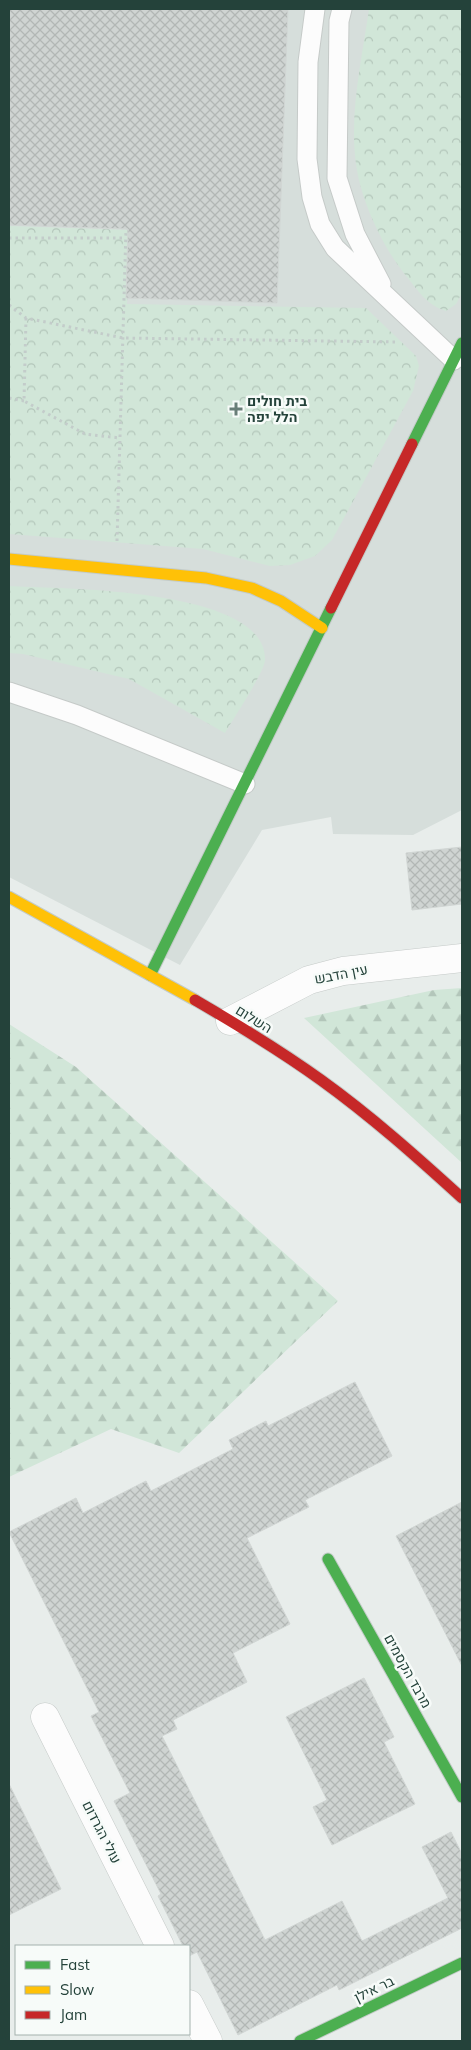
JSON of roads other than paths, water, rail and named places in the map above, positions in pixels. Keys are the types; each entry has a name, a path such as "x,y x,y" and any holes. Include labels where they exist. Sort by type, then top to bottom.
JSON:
{"street":[{"path":"150,975 458,352"},
{"path":"9,559 206,578 252,588 282,602 322,628"},
{"name":"השלום","path":"9,897 230,1021 298,1064 355,1106 462,1198"},
{"name":"עין הדבש","path":"230,1021 309,980 344,971 462,958"},
{"name":"מרבד הקסמים","path":"328,1559 462,1797"},
{"name":"עולי הגרדום","path":"45,1717 159,1945"},
{"name":"בר אילן","path":"300,2041 462,1963"},
{"path":"190,2006 208,2041"}],"lane":[{"path":"315,9 308,62 307,159 312,197 320,224 334,248 436,342 458,352"},
{"path":"342,9 339,21 337,178 355,234 391,300"},
{"path":"9,692 77,715 245,784"}],"place":[{"name":"בית חולים הלל יפה","path":"236,409"}]}
